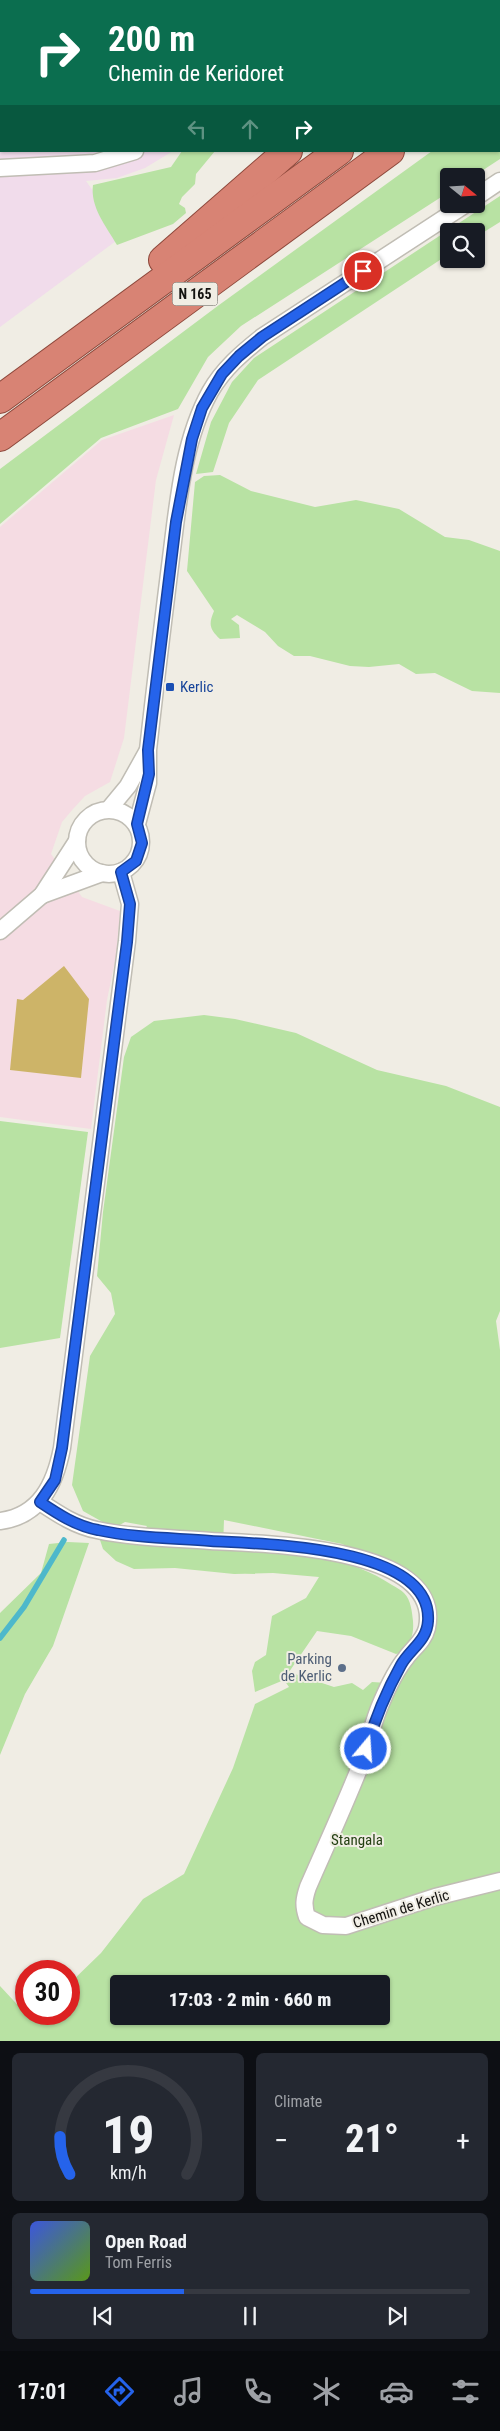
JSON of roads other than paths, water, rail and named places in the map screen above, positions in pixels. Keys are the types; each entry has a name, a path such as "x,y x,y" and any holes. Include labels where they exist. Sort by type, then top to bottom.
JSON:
{"highway":[{"path":"0,399 287,152"},
{"name":"N 165","path":"0,399 338,152"},
{"name":"N 165","path":"0,437 389,152"}],"street":[{"path":"0,168 95,163 132,152"},
{"path":"485,191 500,182"},
{"path":"137,824 148,783 148,750 167,589 182,489 192,439 202,408 211,391 239,356 262,337 452,213"},
{"path":"110,809 128,786 148,750"},
{"path":"0,931 42,895 77,841 80,828 89,816 98,811 110,809 125,813 137,824 141,833 140,852 129,868 121,872 102,873 42,895"},
{"path":"77,841 83,862 91,869 102,873"},
{"path":"0,1521 18,1518 40,1502 55,1480 62,1448 130,916 128,891 121,872"},
{"name":"Chemin de Kerlic","path":"40,1502 73,1522 96,1530 182,1539 310,1547 370,1562 392,1571 410,1583 422,1595 426,1604 427,1630 417,1646 405,1659 382,1701 360,1768 308,1888 304,1909 307,1917 323,1925 346,1926 435,1897 500,1881"}],"waterway":[{"path":"0,1638 24,1607 64,1540"}],"place":[{"name":"Kerlic","path":"170,687"},
{"name":"Parking de Kerlic","path":"342,1668"}],"park label":[{"name":"Stangala","path":"357,1840"}]}
